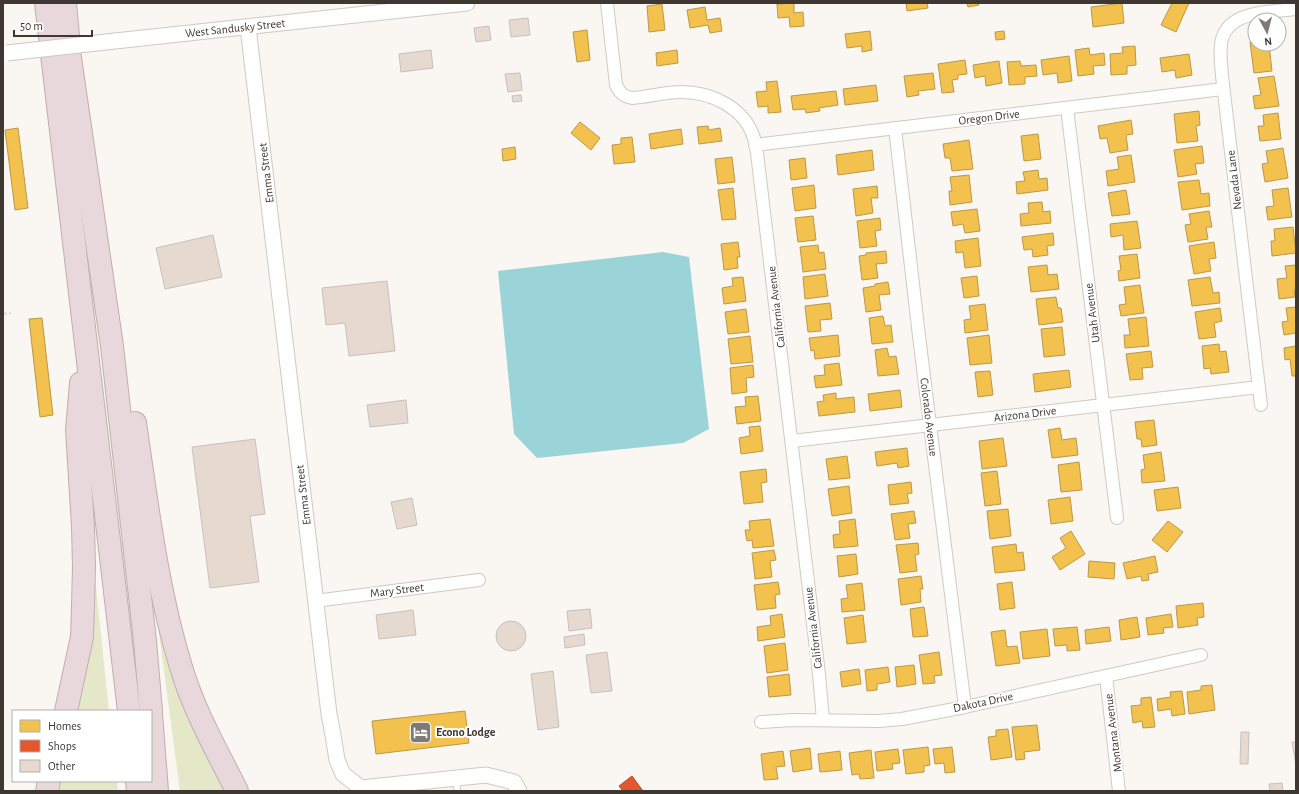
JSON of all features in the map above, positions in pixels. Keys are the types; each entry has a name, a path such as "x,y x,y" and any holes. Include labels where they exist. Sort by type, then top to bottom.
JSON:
{"highway":[{"path":"46,3 129,710"},
{"path":"65,3 70,58 112,346 145,640 151,710"},
{"path":"66,710 82,637 84,567 77,430 81,379 69,263 68,238 71,216"},
{"path":"112,346 126,372 157,567 164,602 181,668 198,712 238,791"},
{"path":"152,727 157,791"}],"street":[{"name":"West Sandusky Street","path":"5,53 248,27 393,7 467,3"},
{"name":"California Avenue","path":"607,3 616,84 619,92 625,97 632,98 679,92 694,92 710,96 724,102 737,112 747,123 754,138 792,441 823,720"},
{"name":"Nevada Lane","path":"1260,405 1221,63 1221,44 1228,26 1232,22 1244,17 1296,9"},
{"name":"Emma Street","path":"248,27 315,601 329,714 337,760 343,774 360,788 457,785 486,775 514,782 519,791"},
{"name":"Oregon Drive","path":"756,145 1224,89"},
{"name":"Utah Avenue","path":"1068,108 1102,405 1117,518"},
{"name":"Colorado Avenue","path":"895,128 964,707"},
{"name":"Arizona Drive","path":"792,441 1259,387"},
{"name":"Mary Street","path":"315,601 479,580"},
{"name":"Dakota Drive","path":"761,722 823,720 878,721 902,719 964,707 1201,655"},
{"name":"Montana Avenue","path":"1106,676 1119,791"}],"path":[{"path":"3,314 11,313"}],"green space":[{"path":"93,559 109,710 75,710"},
{"path":"154,596 231,791 180,791"},
{"path":"58,782 117,782 118,791 55,791"}],"water":[{"path":"663,252 689,257 709,429 683,443 537,458 514,434 498,271"}],"building: Homes":[{"path":"794,3 794,13 803,12 804,26 790,27 789,17 778,18 777,4"},
{"path":"906,3 927,3 928,8 907,11"},
{"path":"967,3 978,3 979,5 968,7"},
{"path":"1122,3 1124,23 1093,27 1091,7"},
{"path":"1172,3 1189,3 1176,32 1161,25"},
{"path":"662,4 665,30 649,32 647,6"},
{"path":"705,7 707,20 720,18 722,31 710,33 708,25 690,28 687,10"},
{"path":"587,30 590,60 577,62 573,32"},
{"path":"870,31 872,50 862,52 862,46 847,48 845,34"},
{"path":"1004,31 1005,39 996,40 995,32"},
{"path":"1135,46 1136,65 1127,66 1127,74 1111,75 1110,54 1123,53 1122,47"},
{"path":"1089,48 1090,55 1104,53 1105,65 1093,66 1094,74 1078,76 1075,50"},
{"path":"677,50 678,63 657,66 656,53"},
{"path":"1251,52 1270,52 1272,71 1254,73"},
{"path":"1189,54 1192,75 1176,78 1175,70 1162,72 1160,58"},
{"path":"1069,56 1072,81 1058,83 1057,73 1043,75 1041,60"},
{"path":"965,60 967,74 958,75 958,79 952,80 954,92 942,93 938,64"},
{"path":"999,61 1002,83 986,86 985,76 975,78 973,65"},
{"path":"1020,61 1021,66 1036,65 1037,76 1025,77 1025,84 1009,85 1007,62"},
{"path":"933,73 935,89 918,91 919,95 907,97 904,76"},
{"path":"1274,76 1279,106 1255,109 1253,96 1261,95 1258,78"},
{"path":"777,81 781,112 768,113 768,106 758,107 756,92 767,91 766,82"},
{"path":"876,85 878,101 845,105 843,89"},
{"path":"836,91 838,105 819,108 820,111 806,113 805,109 793,110 791,96"},
{"path":"1199,111 1200,125 1196,126 1198,141 1177,143 1174,114"},
{"path":"1278,113 1281,139 1260,141 1258,126 1264,126 1263,115"},
{"path":"1131,120 1133,134 1126,135 1128,150 1110,153 1107,138 1100,139 1098,126"},
{"path":"580,122 600,138 591,150 571,133"},
{"path":"708,126 709,130 720,128 722,141 699,144 697,127"},
{"path":"18,128 28,208 15,210 5,130"},
{"path":"681,129 683,144 651,149 649,134"},
{"path":"1038,134 1041,159 1024,161 1021,136"},
{"path":"632,137 635,162 614,164 612,145 621,144 621,138"},
{"path":"969,140 973,169 952,171 950,158 945,158 943,144"},
{"path":"1202,146 1204,163 1195,164 1197,174 1178,177 1174,150"},
{"path":"515,147 516,159 503,161 502,149"},
{"path":"1283,148 1288,178 1265,182 1262,164 1268,163 1266,151"},
{"path":"872,150 874,170 838,175 836,155"},
{"path":"1131,155 1135,182 1108,186 1106,171 1119,169 1117,157"},
{"path":"732,157 735,182 718,184 715,159"},
{"path":"805,158 807,178 791,180 789,160"},
{"path":"1038,170 1039,179 1047,178 1048,190 1017,194 1016,182 1025,181 1023,172"},
{"path":"969,175 972,202 950,205 949,191 952,191 950,177"},
{"path":"1199,180 1201,194 1209,193 1210,206 1182,210 1178,182"},
{"path":"814,185 816,208 795,211 792,188"},
{"path":"877,186 878,198 871,198 873,213 856,216 853,189"},
{"path":"733,188 736,219 722,220 718,190"},
{"path":"1288,188 1292,217 1268,220 1266,207 1274,206 1272,190"},
{"path":"1126,190 1130,214 1112,216 1108,193"},
{"path":"1042,202 1043,212 1050,211 1051,223 1021,226 1020,214 1029,213 1028,203"},
{"path":"977,209 980,231 965,233 963,224 953,226 951,212"},
{"path":"1209,211 1212,227 1206,227 1208,239 1188,242 1185,225 1191,224 1189,214"},
{"path":"813,216 816,240 798,242 795,218"},
{"path":"880,218 881,230 875,231 877,246 860,248 857,221"},
{"path":"1137,221 1141,248 1124,250 1123,235 1111,237 1110,224"},
{"path":"1293,227 1296,253 1272,256 1271,241 1275,241 1274,229"},
{"path":"1053,233 1054,245 1047,246 1048,255 1033,257 1032,249 1024,250 1022,237"},
{"path":"978,238 981,266 965,268 963,252 956,253 955,241"},
{"path":"738,242 740,257 737,257 738,268 724,270 721,244"},
{"path":"1214,242 1216,258 1209,259 1211,271 1194,274 1189,246"},
{"path":"818,245 819,253 824,252 826,269 803,272 800,247"},
{"path":"886,251 887,263 876,264 878,278 862,280 859,256 866,255 866,253"},
{"path":"1137,254 1140,278 1119,281 1118,271 1121,270 1119,256"},
{"path":"1047,265 1048,275 1057,274 1059,289 1031,292 1028,267"},
{"path":"1296,265 1296,289 1294,290 1295,297 1279,299 1277,279 1287,278 1285,266"},
{"path":"825,274 828,296 805,299 803,277"},
{"path":"977,276 979,296 964,298 961,278"},
{"path":"743,277 746,301 724,304 722,288 733,286 732,278"},
{"path":"1210,277 1213,293 1219,292 1220,303 1192,306 1188,280"},
{"path":"888,282 890,294 879,295 881,310 866,312 863,288"},
{"path":"1140,285 1144,313 1121,316 1119,305 1126,304 1124,287"},
{"path":"1056,297 1058,308 1061,308 1063,322 1039,325 1036,299"},
{"path":"830,303 832,319 820,320 821,331 808,332 805,306"},
{"path":"985,304 988,330 965,333 964,320 971,319 969,306"},
{"path":"1296,307 1296,333 1284,335 1282,322 1288,321 1286,308"},
{"path":"1220,308 1222,321 1214,323 1216,337 1199,339 1195,312"},
{"path":"746,309 749,332 728,334 725,312"},
{"path":"883,316 885,326 891,325 893,342 872,344 869,318"},
{"path":"1146,317 1149,346 1125,348 1124,335 1130,335 1128,319"},
{"path":"42,318 53,415 40,417 29,319"},
{"path":"1062,327 1065,355 1044,357 1041,329"},
{"path":"838,335 840,356 815,359 814,350 811,351 809,338"},
{"path":"989,335 992,363 970,365 967,338"},
{"path":"750,336 753,362 731,364 728,339"},
{"path":"1219,344 1220,352 1226,351 1229,372 1211,374 1210,368 1204,369 1202,346"},
{"path":"1296,346 1296,376 1292,376 1290,359 1285,360 1284,348"},
{"path":"887,348 889,357 896,356 899,374 878,376 875,350"},
{"path":"1151,351 1153,367 1142,368 1143,379 1130,380 1126,354"},
{"path":"839,363 842,385 816,388 814,376 825,375 824,365"},
{"path":"753,365 754,377 746,378 747,392 732,394 730,368"},
{"path":"1069,370 1071,387 1035,392 1033,374"},
{"path":"990,371 993,395 978,397 975,372"},
{"path":"900,390 902,407 870,411 868,394"},
{"path":"836,393 836,399 854,397 855,412 819,416 817,402 824,401 823,395"},
{"path":"758,396 761,421 737,424 735,407 746,406 745,397"},
{"path":"1154,420 1157,445 1142,447 1141,439 1137,439 1135,422"},
{"path":"760,426 763,451 741,454 739,438 750,436 749,427"},
{"path":"1060,428 1062,440 1076,438 1078,455 1052,458 1048,430"},
{"path":"1003,438 1007,466 982,469 979,441"},
{"path":"907,448 909,466 898,468 897,463 877,466 875,452"},
{"path":"1161,452 1165,481 1142,483 1141,470 1145,469 1143,455"},
{"path":"847,456 850,478 829,480 826,459"},
{"path":"1079,462 1082,490 1061,492 1058,465"},
{"path":"766,469 767,482 761,483 763,502 744,504 740,472"},
{"path":"997,471 1001,504 985,506 981,473"},
{"path":"911,482 912,493 907,494 909,503 890,505 888,485"},
{"path":"849,486 852,513 832,516 828,489"},
{"path":"1178,487 1181,508 1157,511 1154,490"},
{"path":"1070,497 1073,521 1051,524 1048,500"},
{"path":"1008,509 1011,536 990,539 987,511"},
{"path":"914,511 916,523 908,524 910,538 895,540 891,514"},
{"path":"770,519 774,546 753,548 752,540 747,541 745,530 750,530 749,521"},
{"path":"855,519 858,546 834,548 833,535 840,534 839,521"},
{"path":"1168,521 1183,532 1167,552 1152,540"},
{"path":"1071,531 1085,554 1060,570 1052,557 1066,548 1060,538"},
{"path":"918,543 919,554 915,555 917,571 900,573 896,545"},
{"path":"1016,544 1017,553 1023,552 1025,570 995,573 992,547"},
{"path":"774,550 776,560 770,561 772,577 755,579 752,553"},
{"path":"856,554 858,574 839,577 837,556"},
{"path":"1155,556 1158,572 1148,574 1149,580 1142,581 1141,576 1127,579 1123,563"},
{"path":"1089,561 1115,563 1114,579 1088,577"},
{"path":"921,576 923,589 920,589 921,602 901,605 898,579"},
{"path":"778,582 780,594 775,595 776,608 757,610 754,585"},
{"path":"1012,582 1015,608 1000,610 997,584"},
{"path":"862,583 865,610 842,612 841,599 848,598 846,585"},
{"path":"1203,603 1204,617 1197,618 1198,625 1178,628 1176,606"},
{"path":"924,607 928,636 913,637 910,609"},
{"path":"782,614 785,637 758,641 757,627 771,625 770,616"},
{"path":"1171,614 1173,627 1163,628 1164,633 1148,635 1146,618"},
{"path":"863,615 866,642 847,644 844,618"},
{"path":"1137,617 1140,637 1121,640 1119,620"},
{"path":"1077,627 1080,650 1067,651 1067,645 1055,646 1053,629"},
{"path":"1109,627 1111,641 1086,644 1085,630"},
{"path":"1047,629 1050,656 1023,659 1020,632"},
{"path":"1005,630 1007,647 1017,646 1020,663 996,666 991,632"},
{"path":"785,643 788,670 767,673 764,646"},
{"path":"939,652 942,675 934,676 935,683 923,684 919,655"},
{"path":"914,665 916,684 897,687 895,667"},
{"path":"888,667 890,682 877,684 877,690 867,691 865,670"},
{"path":"859,669 861,684 842,687 840,672"},
{"path":"789,674 791,695 769,697 767,677"},
{"path":"1212,685 1215,710 1189,714 1187,692 1201,690 1201,686"},
{"path":"1182,691 1185,714 1172,716 1171,709 1158,711 1157,699 1171,697 1170,692"},
{"path":"1151,697 1155,727 1143,728 1142,721 1133,723 1131,706 1141,705 1141,698"},
{"name":"Econo Lodge","path":"465,711 469,743 376,754 372,721"},
{"path":"1037,725 1040,750 1024,752 1025,759 1016,760 1012,727"},
{"path":"1008,729 1012,757 991,760 988,737 996,736 996,730"},
{"path":"928,747 930,765 924,766 924,772 906,774 903,750"},
{"path":"952,747 955,772 945,773 944,763 935,764 933,749"},
{"path":"810,748 812,769 793,772 790,751"},
{"path":"898,749 900,763 892,764 893,769 877,771 875,752"},
{"path":"871,750 874,778 860,779 859,774 852,775 849,753"},
{"path":"783,751 785,766 776,767 778,779 764,780 761,754"},
{"path":"840,751 842,770 820,772 818,754"}],"building: Shops":[{"path":"632,776 643,791 623,791 619,786"}],"building: Other":[{"path":"528,18 530,35 511,37 509,20"},
{"path":"489,26 491,40 476,42 474,28"},
{"path":"431,50 433,68 401,72 399,54"},
{"path":"520,73 522,90 508,92 505,74"},
{"path":"521,95 522,101 513,102 512,96"},
{"path":"213,235 222,277 165,289 156,248"},
{"path":"387,281 395,351 349,356 345,323 326,325 322,288"},
{"path":"406,400 408,423 370,427 367,405"},
{"path":"255,439 265,514 250,516 259,582 210,588 192,447"},
{"path":"412,498 417,525 397,529 391,502"},
{"path":"590,609 592,628 569,631 567,611"},
{"path":"413,610 416,635 379,639 376,615"},
{"path":"511,621 522,625 526,636 522,647 511,651 500,647 496,636 500,625"},
{"path":"584,634 585,645 565,648 564,637"},
{"path":"607,652 612,691 591,693 586,655"},
{"path":"553,671 559,727 538,730 531,674"},
{"path":"1241,732 1249,732 1248,764 1240,764"},
{"path":"1292,742 1296,742 1296,765"},
{"path":"1282,783 1283,791 1270,791 1269,784"}],"place":[{"name":"Econo Lodge","path":"421,732"}]}
